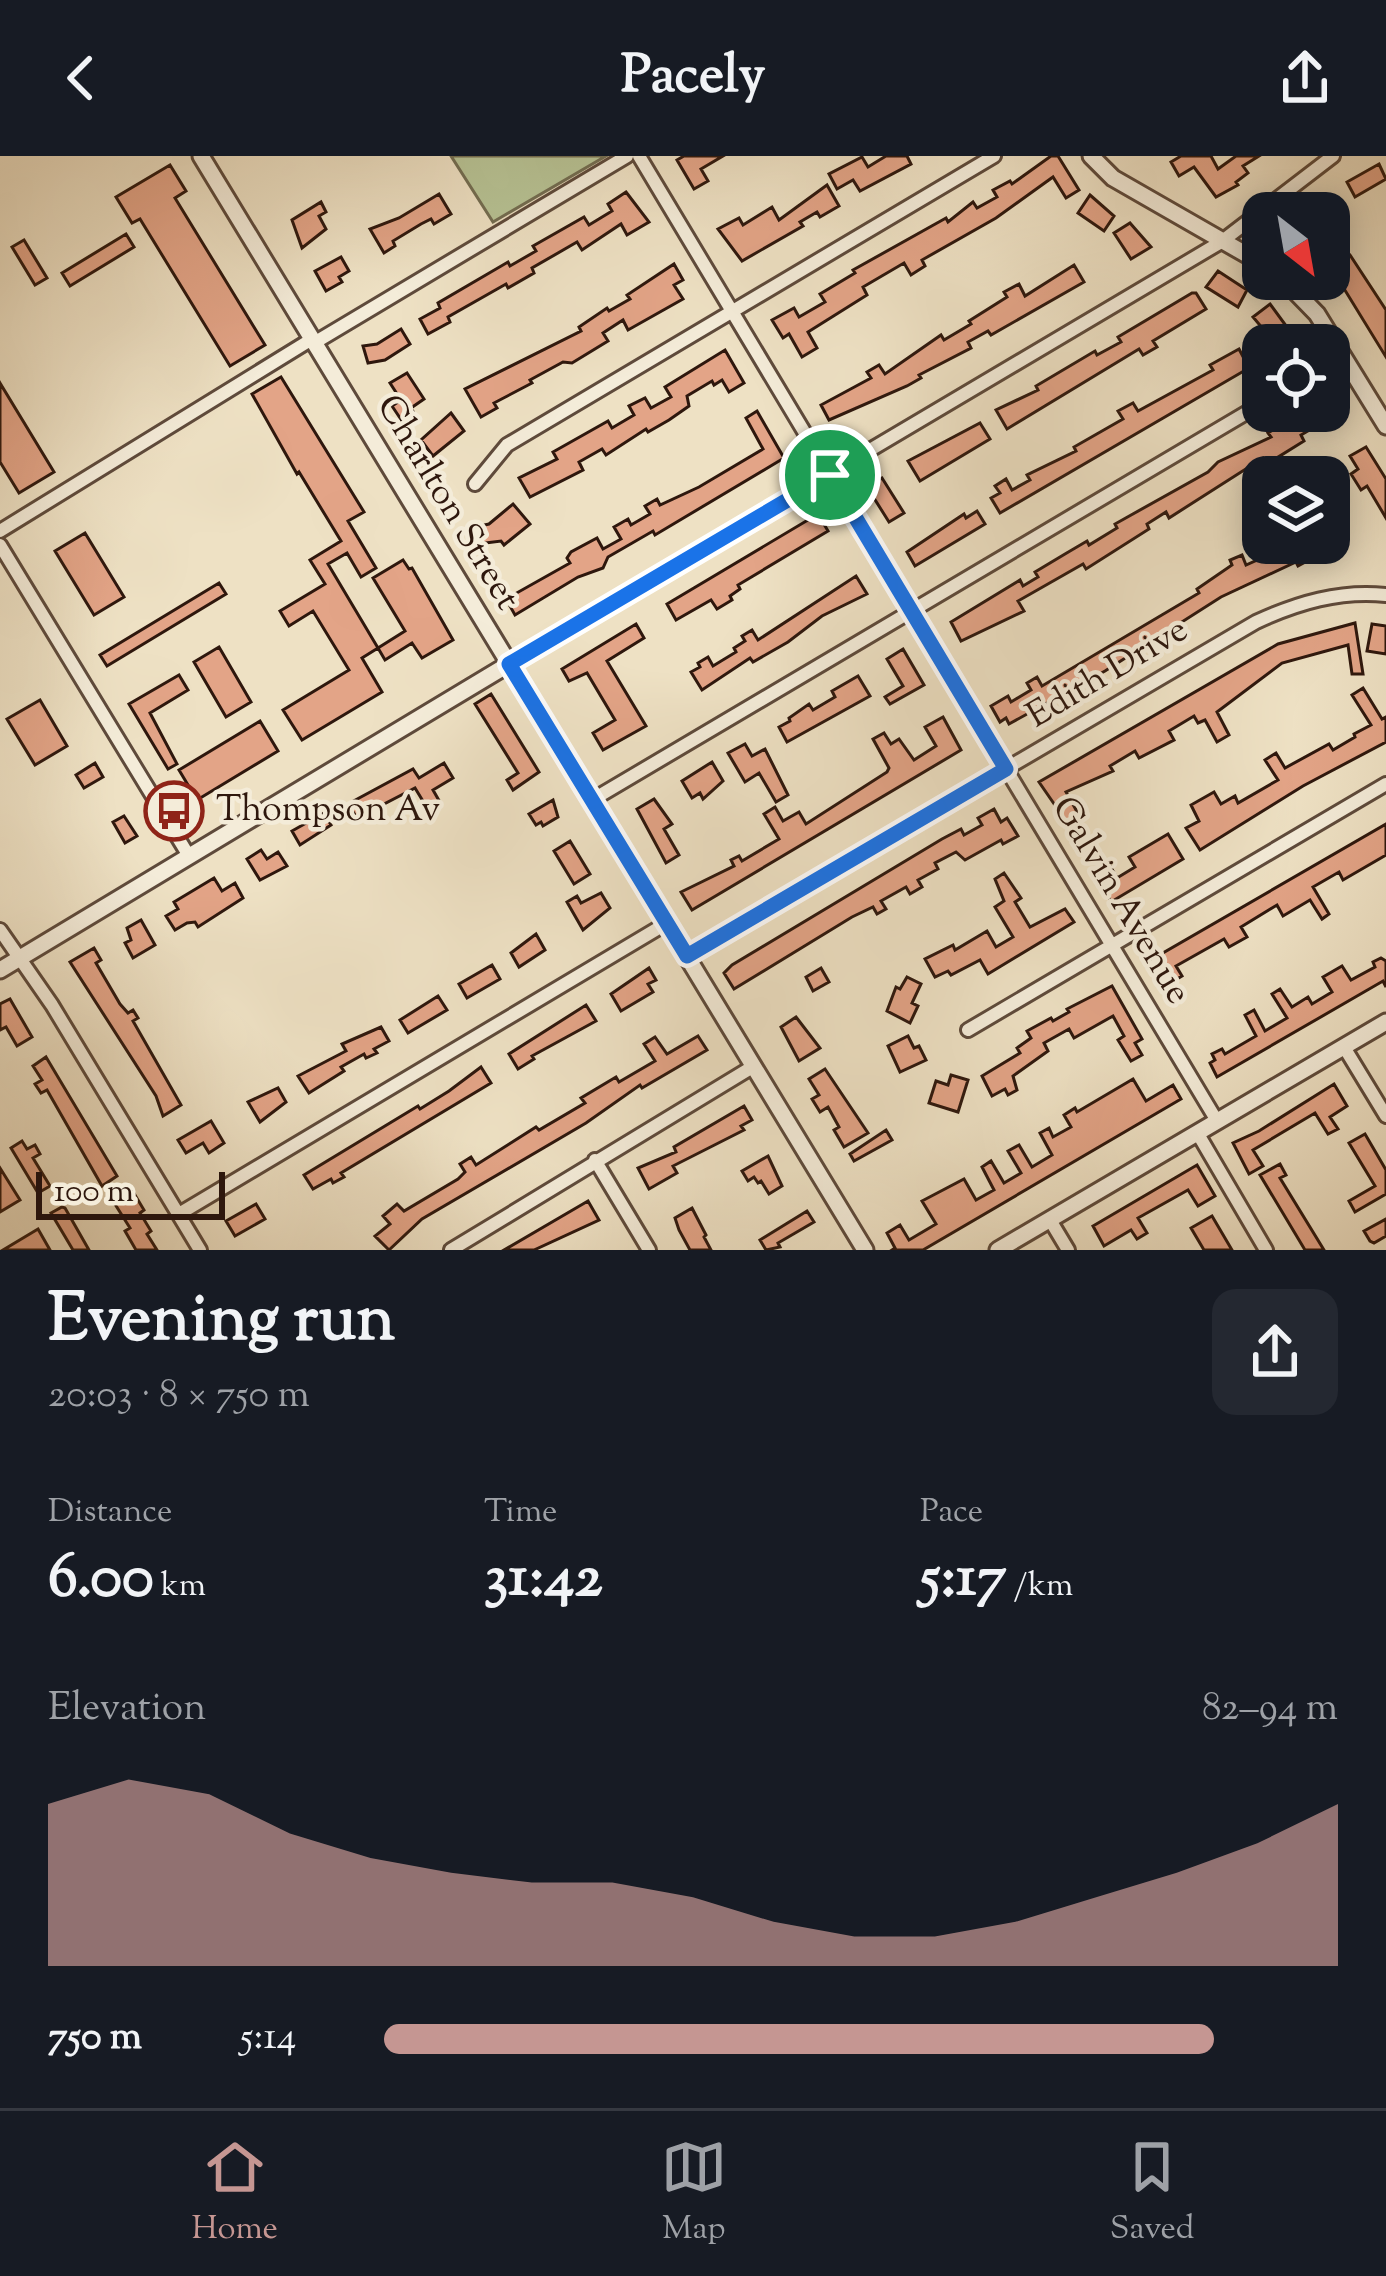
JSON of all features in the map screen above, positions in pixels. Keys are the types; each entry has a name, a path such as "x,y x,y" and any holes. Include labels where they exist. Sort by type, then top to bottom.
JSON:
{"street":[{"name":"Charlton Street","path":"201,156 866,1250"},
{"path":"0,531 627,156"},
{"name":"Galvin Avenue","path":"639,156 1217,1121"},
{"path":"475,484 507,445 994,156"},
{"path":"1091,156 1113,178 1242,253"},
{"path":"0,970 1222,242 1333,156"},
{"path":"1304,300 1322,324"},
{"path":"1350,377 1386,425"},
{"path":"592,800 1242,415"},
{"path":"0,545 189,856"},
{"name":"Edith Drive","path":"687,956 1272,614 1329,597 1386,595"},
{"path":"968,1030 1386,784"},
{"path":"179,1214 667,923"},
{"path":"0,930 52,1005 200,1250"},
{"path":"998,1250 1386,1022"},
{"path":"1344,1047 1386,1116"},
{"path":"451,1250 754,1066"},
{"path":"1198,1134 1266,1250"},
{"path":"595,1160 649,1250"},
{"path":"1050,1220 1068,1250"}],"green space":[{"path":"451,156 606,156 493,222"}],"building":[{"path":"723,156 701,169 708,181 694,189 677,160"},
{"path":"886,156 907,156 911,164 860,191 853,180 837,189 829,174 862,157 868,167"},
{"path":"1051,156 1058,156 1079,190 1066,198 1053,177 996,218 922,260 925,266 911,275 904,263 863,287 867,295 808,332 817,348 802,357 789,334 783,338 772,320 794,308 799,317 825,302 820,294 855,273 853,270 946,218 948,222 973,202 977,208 997,197 993,190 1012,184"},
{"path":"1181,156 1211,156 1218,169 1236,156 1259,156 1243,166 1248,173 1238,185 1216,197 1194,167 1179,176 1171,162"},
{"path":"1379,164 1386,179 1355,197 1347,182"},
{"path":"170,165 186,191 175,198 265,345 230,366 140,219 132,223 116,197"},
{"path":"827,185 839,206 820,217 817,212 800,222 803,226 742,261 718,229 739,218 743,225 772,207 779,220"},
{"path":"626,192 649,222 627,235 621,224 582,250 577,242 532,268 534,273 448,317 450,322 428,334 420,319 440,308 438,303 536,251 533,246 584,217 589,225 612,211 608,204"},
{"path":"439,194 451,214 434,224 431,219 421,224 393,241 395,246 384,253 370,229"},
{"path":"1090,195 1114,216 1104,231 1078,213"},
{"path":"321,202 326,212 319,216 326,229 302,248 292,220"},
{"path":"1130,223 1151,247 1131,259 1114,233"},
{"path":"126,234 134,247 70,286 62,273"},
{"path":"24,240 47,278 35,285 12,247"},
{"path":"1350,255 1386,310 1386,357 1350,298"},
{"path":"341,257 349,271 339,277 342,282 326,291 315,271"},
{"path":"674,264 683,280 674,285 683,299 628,330 623,320 603,333 608,341 530,380 481,417 465,389 581,331 579,327 630,299 627,295"},
{"path":"1074,265 1084,282 991,335 988,331 968,342 971,348 907,386 829,420 821,405 871,378 867,372 879,365 885,374 941,335 944,340 971,324 969,321 1007,297 1004,292 1019,284 1025,296"},
{"path":"1218,271 1242,287 1242,299 1238,307 1206,287"},
{"path":"1192,293 1206,309 1153,341 1157,347 1143,355 1139,349 1007,429 996,410 1038,390 1036,386 1095,351 1097,355 1121,342 1118,337"},
{"path":"1270,304 1285,324 1259,324 1253,317"},
{"path":"401,329 410,344 385,360 368,363 363,346 377,344"},
{"path":"1239,349 1242,355 1242,372 1000,513 991,498 1000,493 995,486 1006,479 1012,490 1030,480 1027,475 1076,451 1074,447 1123,419 1118,411 1133,403 1138,411 1213,370 1210,365"},
{"path":"725,350 744,383 729,392 722,380 714,385 712,381 687,396 689,406 669,420 606,455 602,449 579,462 583,470 530,497 519,478 557,459 553,452 608,421 612,428 634,415 629,406 645,398 651,408 671,397 665,387"},
{"path":"407,373 424,399 402,421 392,406 401,400 390,383"},
{"path":"281,377 364,512 348,521 376,568 361,577 347,553 328,564 378,648 362,658 382,692 302,740 283,710 349,670 313,611 289,626 280,611 325,584 310,560 341,541 252,394"},
{"path":"0,383 54,472 19,493 0,462"},
{"path":"757,411 784,458 655,535 653,531 608,557 603,568 578,577 515,615 506,599 570,563 571,552 597,538 603,549 621,539 614,527 628,519 631,525 650,514 645,506 657,499 660,505 699,487 763,449 746,418"},
{"path":"451,413 464,431 433,456 421,440"},
{"path":"980,423 990,439 920,481 908,461"},
{"path":"1306,432 1301,435 1304,441 1280,456 1242,456 1242,471 1169,518 1166,512 1147,524 1149,529 1086,569 1083,564 1018,601 1024,611 961,641 951,622 1020,580 1023,586 1038,577 1035,572 1087,541 1089,545 1218,462 1271,437 1268,433"},
{"path":"1366,447 1386,479 1386,518 1367,486 1361,490 1351,474 1358,469 1350,456"},
{"path":"882,478 904,513 889,522 867,487"},
{"path":"513,504 530,524 504,545 501,541 477,544 475,527 489,524"},
{"path":"977,511 985,524 915,566 907,552 964,514 966,518"},
{"path":"818,514 828,531 738,585 732,600 717,609 711,600 676,620 667,604"},
{"path":"85,533 124,597 94,615 55,551"},
{"path":"1242,555 1246,565 1292,564 1221,597 1105,671 1009,724 1006,718 1000,722 991,706 1008,696 1011,702 1031,690 1027,683 1037,677 1042,686 1199,593 1197,589 1232,565 1230,560"},
{"path":"403,560 453,640 422,658 412,643 385,660 378,648 405,631 373,578"},
{"path":"856,576 867,594 822,616 788,642 753,662 750,658 702,690 691,672 700,667 698,663 708,657 713,666 736,652 734,648 745,641 742,636 752,630 758,640"},
{"path":"219,583 226,594 107,666 100,655"},
{"path":"1355,623 1363,674 1352,674 1348,645 1282,663 1217,712 1229,735 1217,742 1205,720 1198,723 1194,716 1169,731 1174,740 1139,758 1135,751 1110,766 1113,771 1066,792 1080,817 1068,824 1039,782 1278,644"},
{"path":"636,624 644,638 607,661 646,726 603,750 593,733 615,720 587,673 569,681 562,669"},
{"path":"1372,624 1386,626 1386,654 1367,651"},
{"path":"219,647 251,702 226,717 194,662"},
{"path":"903,649 924,685 890,704 885,697 903,686 887,659"},
{"path":"179,675 188,690 150,713 177,764 168,769 129,704"},
{"path":"858,676 870,696 787,742 779,727 809,704 813,710 835,697 832,691"},
{"path":"1363,688 1382,719 1386,717 1386,742 1303,786 1200,850 1186,828 1199,821 1191,805 1214,792 1221,804 1235,796 1238,803 1278,780 1265,760 1276,753 1285,768 1329,744 1333,750 1355,737 1371,725 1352,695"},
{"path":"491,694 539,772 513,790 507,780 518,773 475,704"},
{"path":"40,700 67,746 35,765 7,719"},
{"path":"943,717 961,750 692,910 681,892 734,866 731,860 739,856 742,861 779,839 764,814 775,807 783,821 799,812 806,824 887,772 873,739 884,733 891,744 899,739 914,760 936,746 925,727"},
{"path":"260,721 278,751 197,800 179,770"},
{"path":"745,744 752,756 765,749 788,795 776,802 759,773 745,782 728,753"},
{"path":"712,762 723,781 703,799 700,793 692,798 682,781"},
{"path":"95,763 103,777 84,788 76,775"},
{"path":"444,763 453,778 433,790 441,804 429,811 415,788 357,818 348,804 413,769 419,778"},
{"path":"654,799 672,824 664,829 679,855 666,863 637,809"},
{"path":"553,800 558,817 536,825 529,814"},
{"path":"994,809 1001,822 1007,818 1018,836 965,860 956,852 935,863 938,869 918,880 922,887 910,894 906,887 881,901 886,909 877,914 873,907 852,917 734,989 724,973 732,965 942,839 982,825 978,818"},
{"path":"324,813 331,825 300,845 292,831"},
{"path":"124,816 137,836 125,843 113,822"},
{"path":"1386,824 1386,855 1343,880 1339,872 1313,887 1329,914 1322,919 1310,900 1283,916 1277,905 1241,927 1247,937 1229,947 1224,939 1176,966 1182,976 1164,987 1150,963 1156,957"},
{"path":"1168,834 1183,859 1111,902 1095,870 1108,862 1117,878 1135,867 1129,857"},
{"path":"570,841 590,874 574,884 554,851"},
{"path":"261,850 267,859 278,852 287,866 260,880 247,859"},
{"path":"1004,873 1021,898 1015,902 1030,927 1065,909 1074,922 988,974 980,960 951,975 948,971 935,977 925,959 953,945 955,950 987,931 996,947 1013,937 995,907 1004,901 995,879"},
{"path":"214,878 222,891 235,883 243,898 198,927 195,922 187,923 175,930 166,916 178,909 174,902"},
{"path":"601,893 610,908 583,930 567,902 577,896 581,903"},
{"path":"141,920 155,945 133,958 125,943 131,940 127,928"},
{"path":"536,934 545,950 519,967 511,953"},
{"path":"94,948 101,960 96,963 120,1004 138,1018 133,1021 181,1105 163,1116 156,1096 70,962"},
{"path":"1386,961 1386,987 1383,981 1217,1077 1210,1063 1215,1060 1212,1054 1222,1049 1225,1054 1256,1036 1245,1015 1254,1010 1265,1031 1287,1018 1272,994 1280,989 1292,1007 1308,997 1312,1004 1332,992 1323,977 1342,966 1351,980 1375,967 1373,962"},
{"path":"492,965 500,979 467,998 459,984"},
{"path":"649,968 656,980 648,984 653,992 621,1011 611,994"},
{"path":"821,968 829,982 813,991 806,977"},
{"path":"907,977 921,984 910,1023 887,1011 896,987 900,989"},
{"path":"1112,986 1142,1039 1135,1043 1142,1055 1131,1061 1118,1040 1124,1036 1113,1016 1074,1038 1069,1029 1044,1043 1048,1051 1013,1076 1017,1090 1008,1095 1005,1089 992,1096 982,1076 1020,1053 1017,1048 1031,1038 1027,1031"},
{"path":"438,996 447,1010 408,1033 400,1020"},
{"path":"10,999 32,1037 17,1046 6,1027 0,1030 0,1004"},
{"path":"586,1005 596,1021 532,1056 518,1069 509,1054"},
{"path":"796,1017 820,1048 799,1061 781,1027"},
{"path":"381,1027 389,1041 374,1049 377,1053 366,1058 364,1054 341,1067 344,1071 309,1093 298,1076 346,1051 342,1044"},
{"path":"698,1036 707,1050 640,1085 586,1123 422,1219 389,1250 375,1236 390,1224 383,1216 397,1204 404,1211 458,1179 465,1172 460,1164 471,1157 476,1165 585,1103 581,1098 616,1077 619,1082 655,1061 644,1044 655,1037 667,1054"},
{"path":"908,1036 926,1060 900,1072 888,1046"},
{"path":"46,1057 117,1176 102,1186 47,1090 41,1093 35,1084 42,1080 33,1066"},
{"path":"481,1067 491,1083 341,1173 344,1177 313,1189 304,1175 420,1109"},
{"path":"825,1069 868,1133 844,1147 828,1107 820,1112 812,1099 819,1095 809,1079"},
{"path":"951,1075 968,1080 958,1112 929,1103 936,1081 948,1085"},
{"path":"1133,1079 1146,1101 1173,1085 1181,1099 923,1250 892,1250 887,1233 900,1225 909,1240 936,1224 922,1201 964,1179 976,1200 994,1190 982,1167 991,1161 1004,1183 1021,1173 1008,1151 1019,1145 1032,1167 1052,1155 1040,1133 1049,1128 1053,1137 1071,1127 1064,1115"},
{"path":"1334,1084 1347,1106 1330,1117 1338,1129 1328,1134 1315,1113 1253,1150 1263,1166 1249,1174 1233,1143"},
{"path":"278,1088 286,1102 260,1122 248,1102"},
{"path":"744,1106 752,1120 741,1126 744,1130 673,1166 677,1173 649,1189 638,1168 676,1152 674,1147"},
{"path":"211,1121 224,1143 209,1153 203,1143 186,1153 178,1140"},
{"path":"886,1130 892,1140 854,1161 850,1154"},
{"path":"1365,1134 1386,1170 1386,1194 1355,1212 1349,1201 1375,1186 1349,1143"},
{"path":"22,1141 27,1149 35,1145 40,1154 33,1158 50,1186 38,1193 11,1148"},
{"path":"768,1156 782,1186 769,1194 761,1181 754,1177 748,1181 742,1171"},
{"path":"1280,1164 1286,1175 1280,1178 1324,1250 1305,1250 1260,1175"},
{"path":"1197,1165 1215,1196 1198,1206 1188,1190 1138,1218 1147,1233 1137,1239 1131,1230 1104,1246 1093,1226"},
{"path":"0,1168 20,1200 0,1212"},
{"path":"132,1190 157,1250 136,1250 125,1231 130,1228 113,1201"},
{"path":"588,1201 599,1220 534,1250 504,1250"},
{"path":"256,1204 265,1219 235,1236 226,1221"},
{"path":"62,1207 89,1250 73,1250 51,1213"},
{"path":"692,1208 711,1250 690,1250 679,1230 675,1218"},
{"path":"807,1211 814,1222 778,1243 780,1247 766,1250 760,1240"},
{"path":"1212,1216 1232,1250 1204,1250 1191,1228"},
{"path":"1386,1219 1386,1236 1370,1241 1364,1231"},
{"path":"38,1229 50,1250 3,1250"}],"place":[{"name":"Thompson Av","path":"174,811"}],"route":[{"path":"830,475 1006,769 687,956 509,664 830,475"}]}
